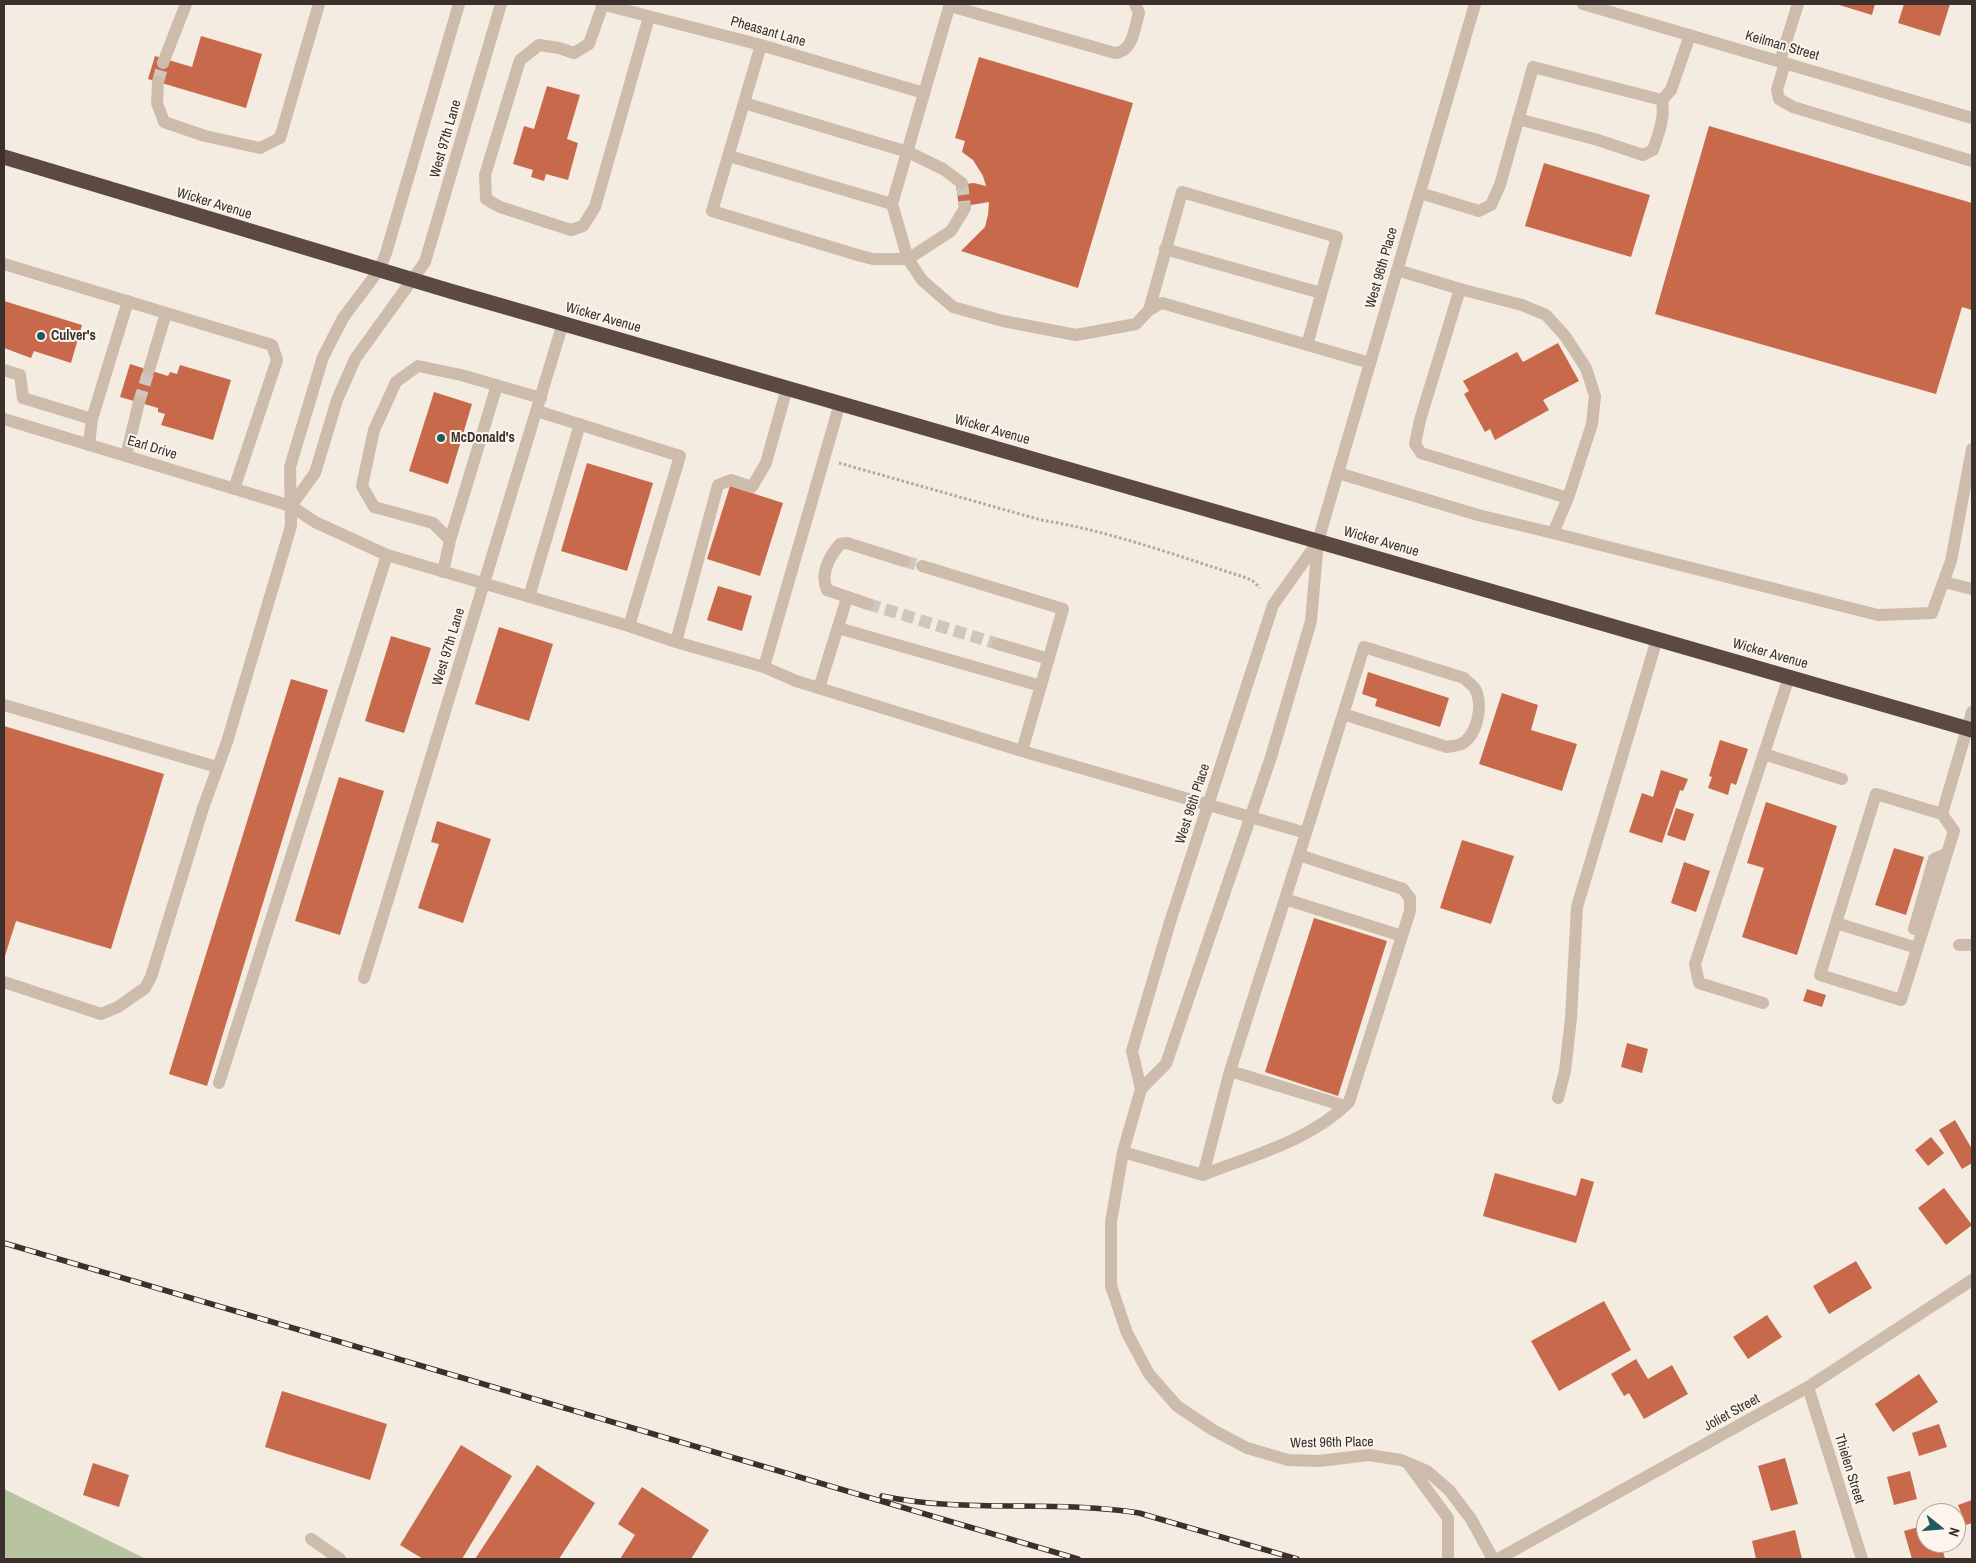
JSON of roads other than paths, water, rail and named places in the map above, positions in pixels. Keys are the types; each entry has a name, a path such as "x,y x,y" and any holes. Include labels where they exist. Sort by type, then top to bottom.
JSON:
{"highway":[{"name":"Wicker Avenue","path":"4,158 563,324 1970,729"}],"street":[{"path":"163,63 186,4"},
{"path":"158,82 156,103 164,122 205,136 260,148 280,138 319,4"},
{"name":"West 97th Lane","path":"4,982 101,1014 118,1007 145,988 151,977 291,526 290,466 323,357 343,318 379,270 400,207 459,4"},
{"name":"West 97th Lane","path":"291,506 315,473 337,400 355,359 414,280 425,262 501,4"},
{"path":"602,4 589,44 574,53 559,48 539,45 520,60 485,175 486,199 500,207 572,230 582,226 596,206 649,18"},
{"name":"Pheasant Lane","path":"602,4 649,18 761,45 924,93"},
{"path":"1135,4 1139,13 1129,48 1123,53 1115,54 950,5 892,204 908,259 922,280 953,307 1003,321 1076,335 1136,324 1149,310 1162,303 1370,363"},
{"name":"West 96th Place","path":"1475,4 1318,541 1311,621 1251,816 1166,1064 1141,1089 1123,1152 1110,1222 1111,1286 1131,1341 1149,1374 1177,1406 1213,1430 1248,1448 1288,1460 1320,1461 1369,1455 1408,1463 1427,1471 1449,1490 1471,1518 1493,1559"},
{"name":"Keilman Street","path":"1583,4 1972,118"},
{"path":"1798,4 1782,62 1777,90 1779,99 1793,107 1972,161"},
{"path":"1662,100 1671,90 1690,35"},
{"path":"761,45 712,211 873,259 908,259 951,231 965,208"},
{"path":"1420,193 1479,211 1491,205 1500,185 1533,67 1662,100"},
{"path":"1518,119 1598,140 1643,155 1653,150 1662,126 1664,113 1662,100"},
{"path":"744,103 908,152 943,169 962,183"},
{"path":"729,156 892,204"},
{"path":"1149,310 1182,192 1337,237 1307,345"},
{"path":"1165,250 1321,293"},
{"path":"4,264 272,345 277,360 234,489"},
{"path":"1397,270 1522,305 1546,315 1565,336 1586,368 1595,396 1592,424 1568,498 1554,532"},
{"path":"1460,289 1420,420 1415,444 1421,453 1568,498"},
{"path":"89,445 92,419 128,301"},
{"path":"149,370 166,313"},
{"name":"West 97th Lane","path":"364,978 563,324"},
{"path":"450,540 433,523 374,507 362,486 374,430 396,382 418,366 461,374 497,385 580,424 680,456 629,626"},
{"path":"4,370 20,375 23,398 92,419"},
{"path":"443,572 450,540 497,385"},
{"path":"676,642 718,485 731,480 752,487 766,463 787,388"},
{"path":"126,456 140,402"},
{"path":"764,667 840,403"},
{"name":"Earl Drive","path":"4,419 291,506 315,522 386,555 764,667 796,681 1022,751 1306,833"},
{"path":"529,597 580,424"},
{"path":"1338,473 1478,515 1554,532 1878,615 1932,613 1951,561 1972,449"},
{"name":"West 96th Place","path":"1141,1089 1132,1051 1208,804 1273,605 1318,541"},
{"path":"868,604 827,590 824,584 828,561 840,544 848,543 904,561"},
{"path":"219,1083 386,555"},
{"path":"922,566 1063,609 1022,751"},
{"path":"1944,582 1972,589"},
{"path":"820,688 847,598"},
{"path":"838,628 1041,686"},
{"path":"1558,1098 1565,1071 1571,1018 1577,907 1657,639"},
{"path":"998,644 1049,659"},
{"path":"1203,1175 1230,1071 1364,647 1464,678 1475,688 1479,702 1478,717 1473,732 1460,745 1447,747 1343,714"},
{"path":"1763,1003 1699,983 1695,964 1789,676"},
{"path":"4,705 217,767"},
{"path":"1942,814 1970,729 1972,712"},
{"path":"1764,754 1842,778"},
{"path":"1876,794 1942,814 1954,831 1946,854 1934,859 1901,1000 1820,975 1876,794"},
{"path":"1123,1152 1203,1175 1308,1134 1334,1117 1348,1102 1410,911 1410,898 1403,889 1299,855"},
{"path":"1285,899 1402,936"},
{"path":"1836,923 1913,947"},
{"path":"1959,945 1972,945"},
{"path":"1230,1071 1344,1106"},
{"name":"Joliet Street","path":"1498,1559 1808,1387 1972,1280"},
{"name":"Thielen Street","path":"1808,1387 1862,1559"},
{"path":"1408,1463 1448,1518 1448,1559"},
{"path":"311,1539 340,1559"}],"tunnel":[{"path":"158,82 163,63"},
{"path":"962,183 965,208"},
{"path":"139,402 149,370"},
{"path":"904,561 922,566"},
{"path":"868,604 998,644"}],"railway":[{"path":"4,1243 1078,1559"},
{"path":"882,1496 946,1504 1075,1507 1139,1513 1297,1559"}],"place":[{"name":"Culver's","path":"41,336"},
{"name":"McDonald's","path":"441,438"}]}
